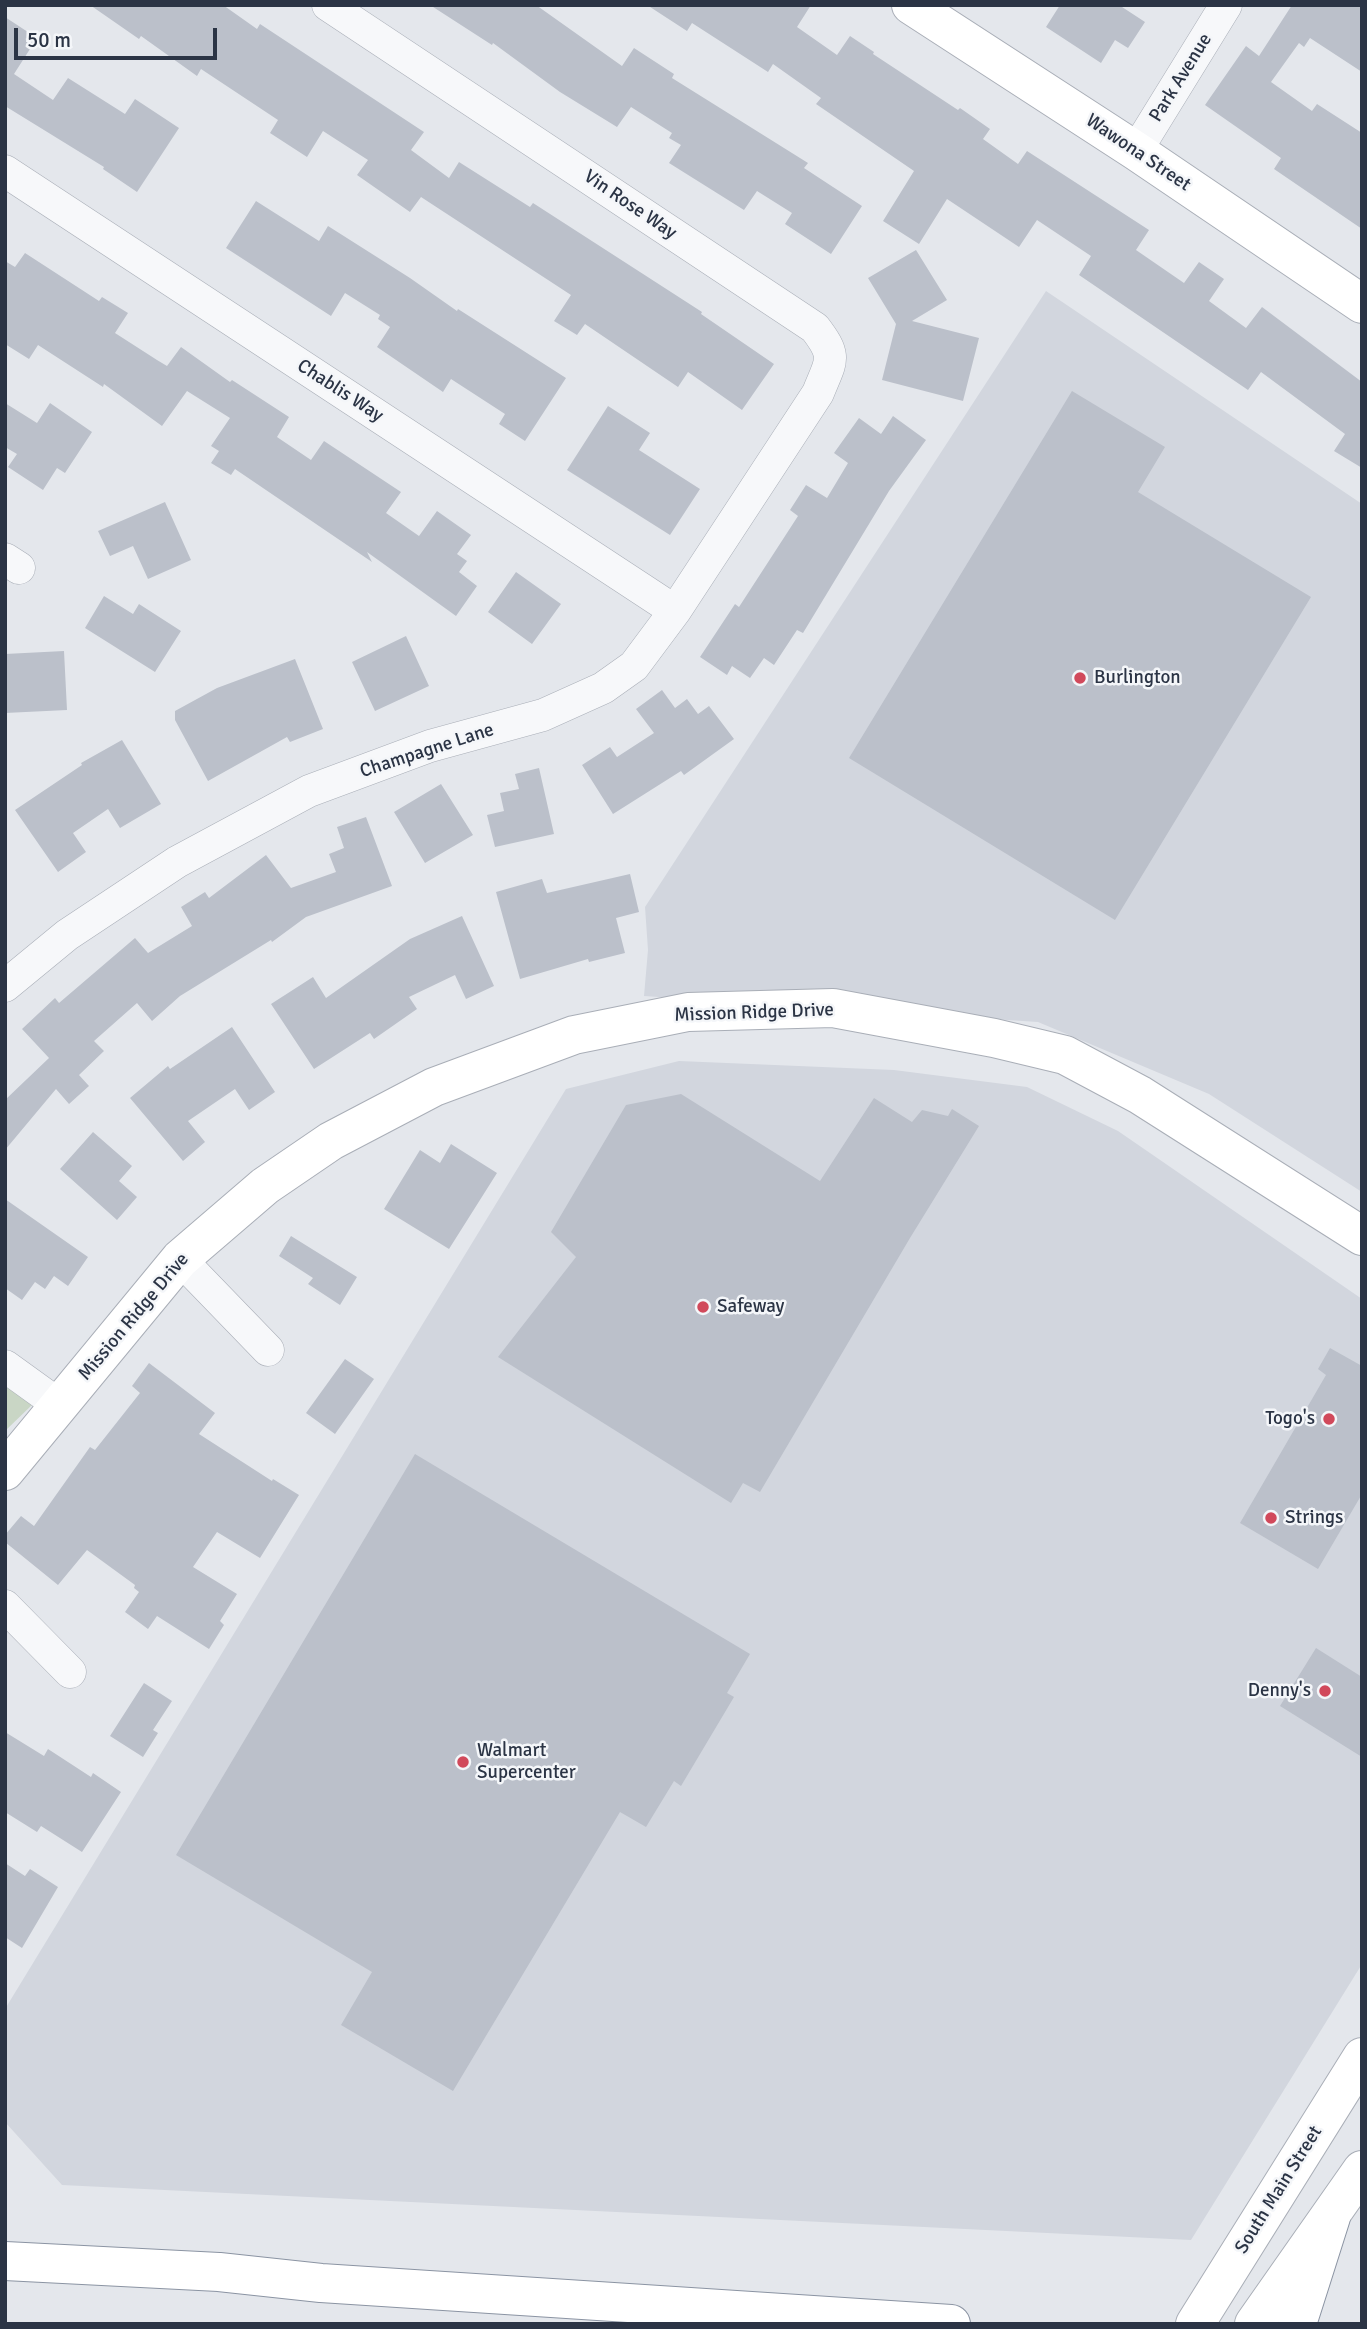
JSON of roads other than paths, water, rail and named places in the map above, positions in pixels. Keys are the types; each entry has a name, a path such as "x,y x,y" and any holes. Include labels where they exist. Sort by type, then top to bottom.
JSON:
{"main road":[{"name":"Wawona Street","path":"911,5 1136,150 1362,304"},
{"name":"Mission Ridge Drive","path":"5,1471 180,1259 265,1186 331,1141 434,1087 574,1035 688,1012 833,1008 994,1038 1065,1055 1140,1096 1362,1236"},
{"name":"South Main Street","path":"1195,2324 1358,2072"},
{"path":"1254,2324 1362,2170"},
{"path":"1297,2324 1331,2217"},
{"path":"5,2261 219,2272 321,2283 951,2324"}],"street":[{"name":"Vin Rose Way","path":"328,5 815,328 829,347 830,361 818,393 781,450"},
{"name":"Park Avenue","path":"1136,150 1226,5"},
{"name":"Chablis Way","path":"5,171 675,611"},
{"name":"Champagne Lane","path":"5,986 67,935 177,862 309,791 430,747 543,715 603,688 634,666 675,611 781,450"},
{"path":"180,1259 268,1350"},
{"path":"5,1366 59,1405"},
{"path":"5,1606 70,1672"}],"place":[{"name":"Burlington","path":"1080,678"},
{"name":"Safeway","path":"703,1307"},
{"name":"Togo's","path":"1329,1419"},
{"name":"Strings","path":"1271,1518"},
{"name":"Denny's","path":"1325,1691"},
{"name":"Walmart Supercenter","path":"463,1762"}]}
